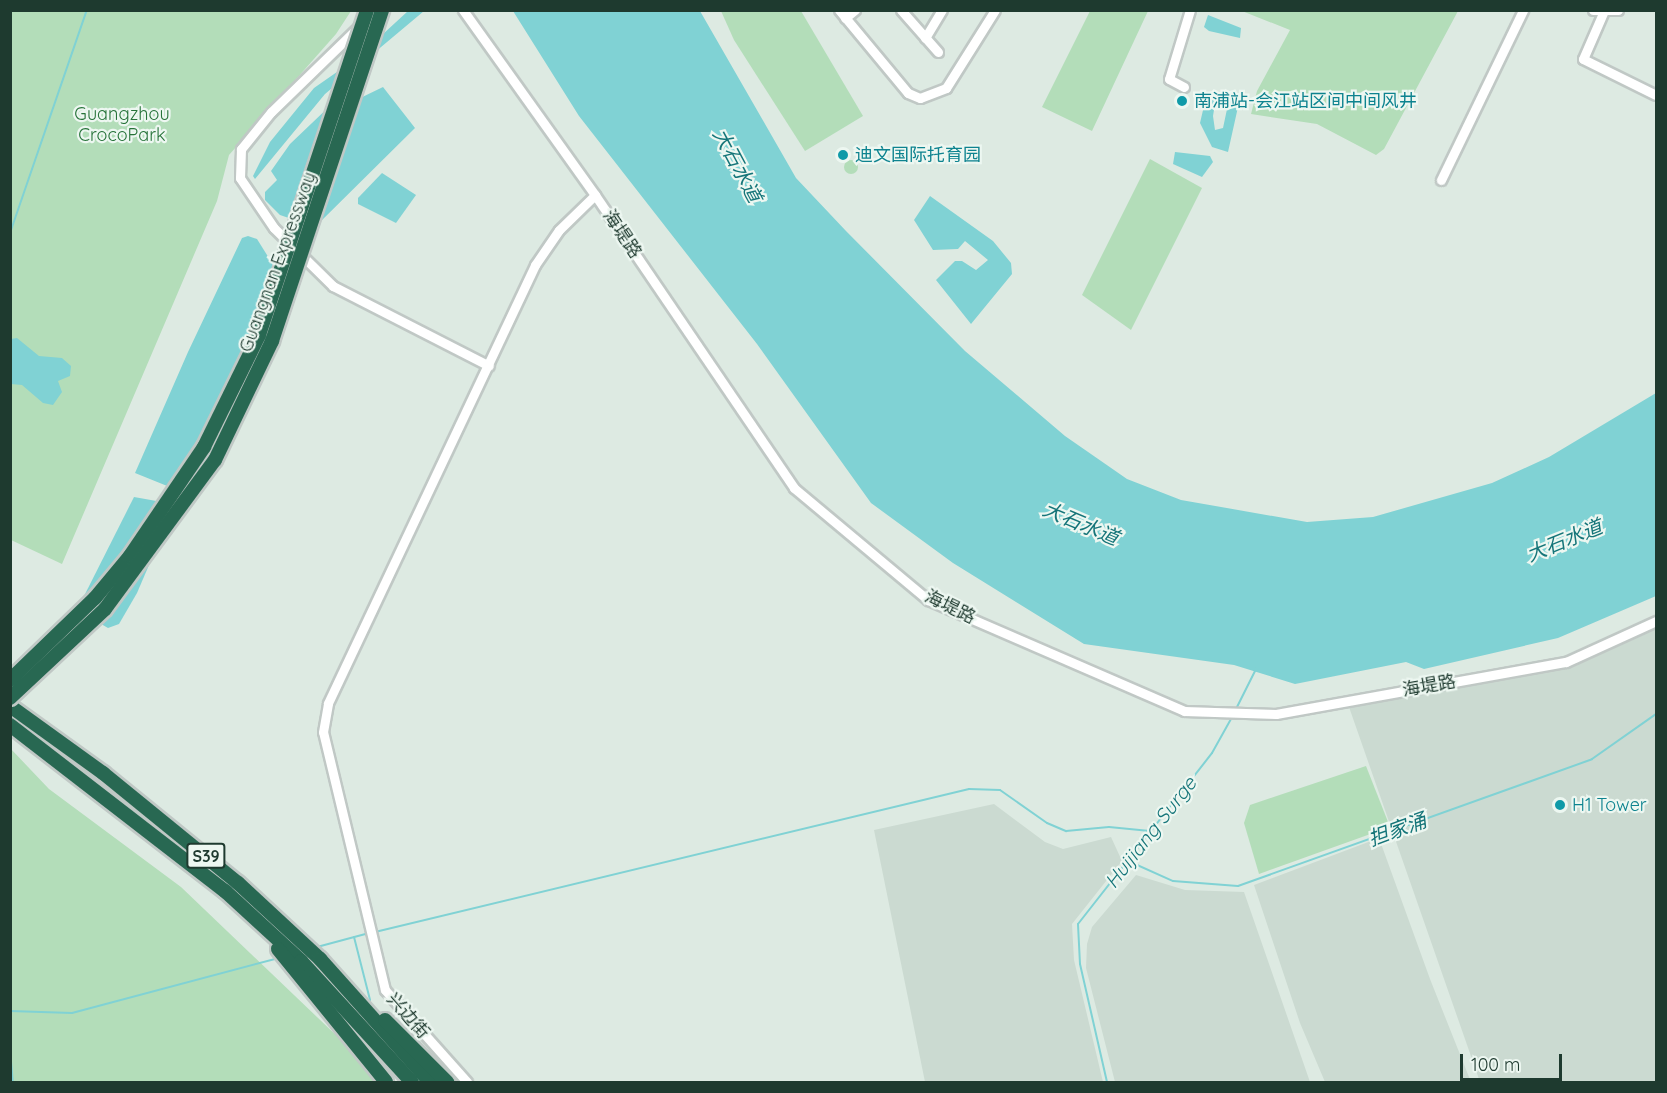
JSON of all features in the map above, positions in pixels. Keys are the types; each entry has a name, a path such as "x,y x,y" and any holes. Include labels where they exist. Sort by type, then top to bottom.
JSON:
{"highway":[{"name":"Guangnan Expressway","path":"10,680 95,598 130,556 204,447 259,335 367,10"},
{"name":"Guangnan Expressway","path":"10,698 105,609 215,460 272,341 382,10"},
{"name":"S39","path":"10,706 103,773 205,855 320,960 430,1083"},
{"name":"S39","path":"10,725 96,788 244,908 301,961 412,1083"},
{"path":"244,908 386,1083"},
{"path":"356,998 404,1036 447,1083"}],"street":[{"path":"376,10 256,130 241,149 240,178 274,228 333,286 489,366"},
{"name":"海堤路","path":"463,10 595,195 794,488 928,600 1184,711 1276,714 1566,662 1656,621"},
{"path":"855,10 842,14 908,93 920,98 946,88 995,10"},
{"path":"901,10 938,52"},
{"path":"1184,87 1169,79 1190,10"},
{"path":"1441,180 1524,10"},
{"path":"1593,10 1603,13 1618,10"},
{"path":"925,38 940,11"},
{"path":"1603,13 1583,59 1656,95"},
{"name":"兴边街","path":"467,1083 384,990 323,732 328,703 535,265 559,230 595,195"}],"shaded area":[{"path":"1656,626 1656,1082 1480,1082 1349,707 1565,667"},
{"path":"994,804 1045,842 1063,849 1111,837 1122,861 1072,924 1074,960 1103,1082 925,1082 874,830"},
{"path":"1379,838 1430,979 1471,1082 1325,1082 1300,1023 1254,885"},
{"path":"1136,875 1185,890 1244,892 1310,1082 1115,1082 1086,968 1087,944 1092,927"}],"green space":[{"name":"Guangzhou CrocoPark","path":"10,11 351,11 336,34 229,155 217,201 62,564 11,540"},
{"path":"721,11 801,11 863,116 805,151 734,40"},
{"path":"1090,11 1148,11 1092,131 1042,107"},
{"path":"1242,11 1458,11 1384,149 1376,155 1317,124 1251,114 1257,91 1290,30"},
{"path":"1150,159 1202,188 1131,330 1082,295"},
{"path":"851,160 856,162 858,167 856,172 851,174 846,172 844,167 846,162"},
{"path":"10,748 49,789 181,887 385,1082 11,1082"},
{"path":"1366,766 1390,827 1259,874 1244,823 1250,805"}],"water":[{"path":"408,11 424,11 325,94 255,179 253,176 270,142 314,88 357,58"},
{"name":"大石水道","path":"513,11 700,11 796,178 846,231 965,351 1065,436 1127,479 1181,500 1307,522 1373,517 1492,483 1549,457 1656,393 1656,596 1558,638 1424,669 1406,662 1295,684 1234,665 1084,644 953,563 871,503 757,344 579,116"},
{"path":"1208,15 1241,28 1240,38 1209,31 1204,27"},
{"path":"383,87 415,128 315,227 280,215 265,200 265,192 277,180 271,171 290,144 334,102 350,103"},
{"path":"1217,92 1213,116 1215,130 1223,128 1230,95 1240,98 1228,152 1212,147 1200,123 1207,93"},
{"path":"1175,152 1210,156 1213,162 1202,177 1173,164"},
{"path":"382,173 416,195 396,223 358,204 358,198"},
{"path":"930,196 993,241 1011,263 1012,274 971,324 936,280 955,261 962,261 976,270 988,260 965,241 958,249 933,250 914,220"},
{"path":"248,236 257,239 282,279 260,321 206,464 187,494 135,473 188,352 242,238"},
{"path":"17,338 39,356 62,358 71,366 70,376 58,381 62,392 53,405 43,403 22,385 11,384 11,339"},
{"path":"134,497 162,502 173,509 137,593 119,624 108,628 77,610"}],"waterway":[{"path":"10,233 87,10"},
{"name":"Huijiang Surge","path":"1236,709 1256,669"},
{"name":"担家涌","path":"1126,860 1173,881 1238,886 1592,759 1656,714"},
{"name":"Huijiang Surge","path":"1107,1082 1080,964 1078,924 1212,753 1232,717"},
{"path":"375,932 969,789 1000,790 1047,823 1066,831 1109,827 1150,831"},
{"path":"317,947 369,933"},
{"path":"354,937 370,1000"},
{"path":"10,1011 72,1013 279,958"},
{"path":"10,1050 13,1082"}],"place":[{"name":"南浦站-会江站区间中间风井","path":"1182,101"},
{"name":"迪文国际托育园","path":"843,155"},
{"name":"H1 Tower","path":"1560,805"}]}
